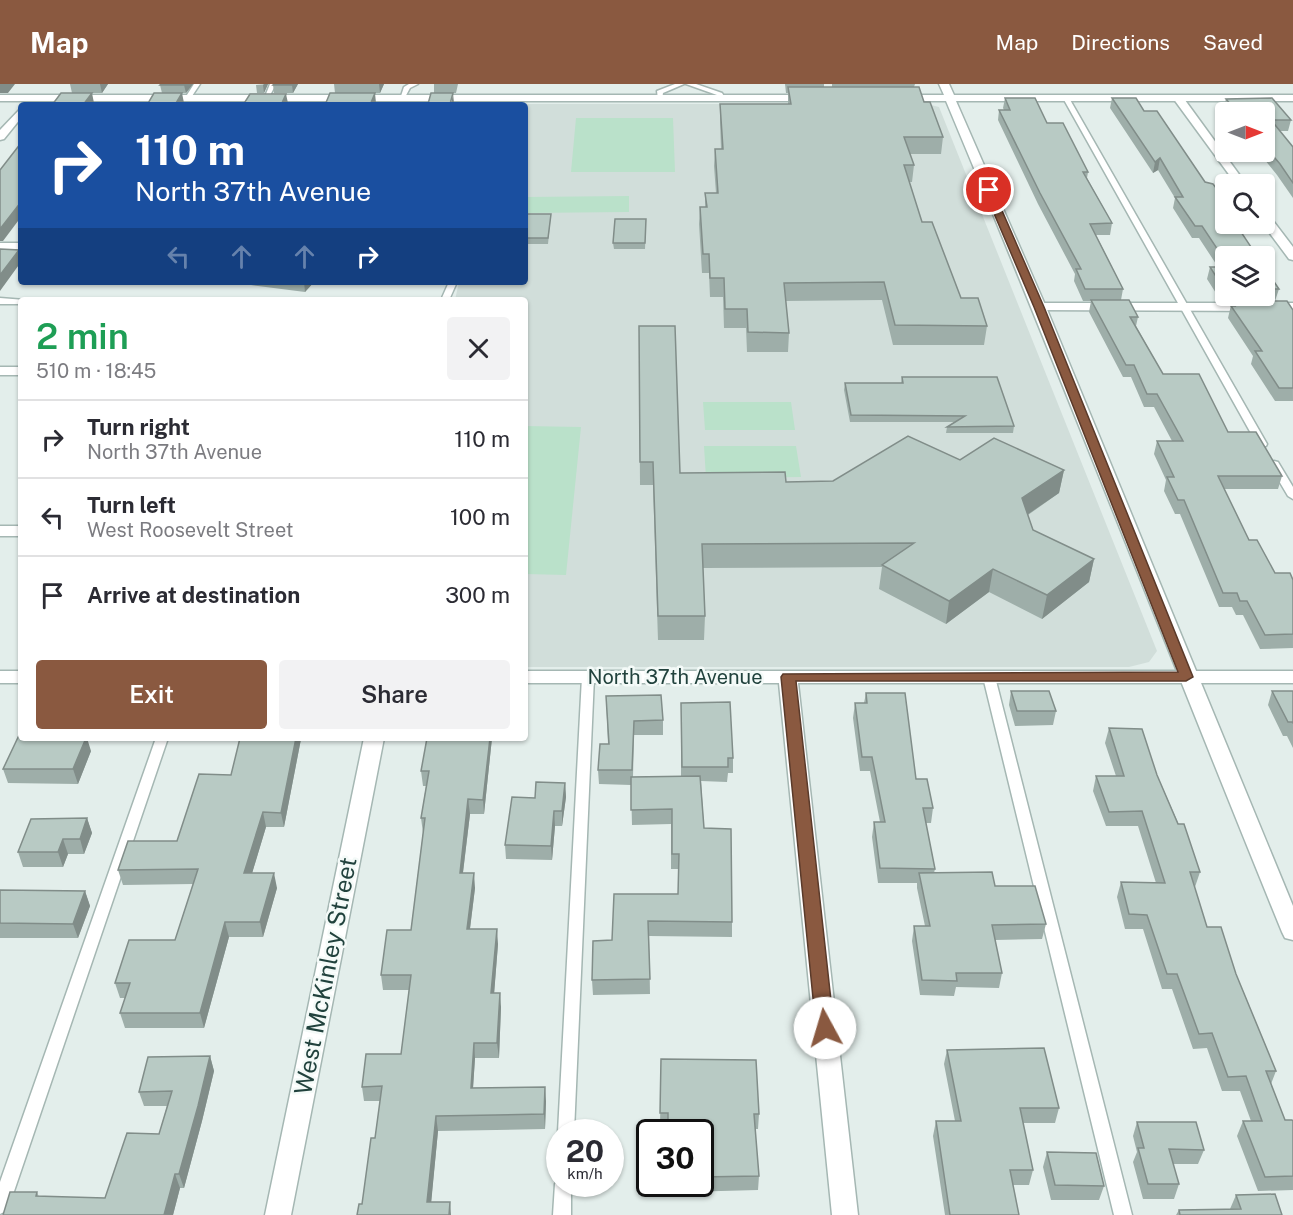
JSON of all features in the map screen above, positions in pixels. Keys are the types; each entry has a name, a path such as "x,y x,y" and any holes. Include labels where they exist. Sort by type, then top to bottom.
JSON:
{"street":[{"path":"944,84 1039,307 1186,677 1293,932"},
{"path":"0,98 29,101 128,102 188,98 219,102 266,98 309,101 494,101 820,98"},
{"path":"889,98 1293,98"},
{"path":"1178,98 1234,174"},
{"path":"0,137 18,115"},
{"path":"1275,232 1293,256"},
{"path":"0,247 18,247"},
{"path":"1039,307 1293,307"},
{"path":"0,371 18,371"},
{"path":"0,531 18,531"},
{"path":"0,677 18,677"},
{"name":"North 37th Avenue","path":"528,677 1293,677"},
{"path":"788,677 845,1215"},
{"name":"West McKinley Street","path":"278,1215 373,741"}],"lane":[{"path":"188,98 197,84"},
{"path":"266,98 273,84"},
{"path":"401,101 407,87 416,84"},
{"path":"660,98 659,92 681,84"},
{"path":"688,84 720,94 722,98"},
{"path":"1066,98 1185,307 1215,365 1293,496"},
{"path":"0,301 18,301"},
{"path":"567,1119 588,677"},
{"path":"989,677 1123,1215"},
{"path":"0,1206 161,741"},
{"path":"562,1215 563,1197"}],"shaded area":[{"path":"528,104 927,104 939,107 1157,651 1149,662 1129,667 528,667 528,297 456,297 458,285 528,285"}],"green space":[{"path":"576,118 673,118 675,172 571,172"},
{"path":"629,196 629,212 528,213 528,197"},
{"path":"703,402 791,402 795,430 705,430"},
{"path":"528,426 581,427 566,575 528,574"},
{"path":"704,446 796,446 801,477 706,478"}],"building":[{"path":"161,84 186,84 160,85"},
{"path":"788,87 919,87 924,102 930,102 943,137 904,137 914,165 904,165 922,222 932,222 961,298 978,298 987,326 895,325 884,282 784,283 789,333 748,332 747,309 725,309 724,278 710,278 709,254 703,254 700,207 707,207 705,193 718,193 715,149 723,149 720,104 791,104"},
{"path":"61,93 92,93 85,102 54,102"},
{"path":"154,93 182,93 177,102 149,102"},
{"path":"330,93 375,93 371,102 326,102"},
{"path":"431,93 453,93 451,102 429,102"},
{"path":"250,94 286,94 282,102 245,102"},
{"path":"1005,98 1035,98 1047,123 1063,123 1088,172 1083,172 1112,223 1090,224 1123,289 1085,289 1076,269 1081,269 999,110 1010,110"},
{"path":"1112,98 1136,98 1144,111 1157,111 1205,182 1215,187 1215,234 1242,234 1250,246 1215,246 1202,226 1195,226 1175,197 1183,197 1160,158 1155,162"},
{"path":"1272,98 1291,120 1275,120 1275,102 1229,102 1226,99"},
{"path":"1275,125 1293,147 1293,183 1275,158"},
{"path":"18,147 18,206 0,229 0,170"},
{"path":"528,214 551,214 548,238 528,238"},
{"path":"615,219 646,219 645,243 613,243"},
{"path":"0,249 18,250 18,251 0,275"},
{"path":"1091,300 1129,300 1138,317 1130,317 1163,374 1199,374 1228,432 1256,432 1282,476 1218,476 1249,540 1257,540 1275,573 1290,573 1293,580 1293,634 1265,635 1247,601 1240,601 1237,593 1223,593 1184,500 1178,500 1167,477 1174,477 1157,441 1183,441 1157,394 1147,394 1134,365 1126,365"},
{"path":"1275,301 1287,301 1293,310 1293,388 1279,388 1255,351 1262,351 1231,306 1275,306"},
{"path":"639,326 675,326 680,473 785,472 786,482 833,481 908,436 960,460 994,438 1064,470 1022,498 1033,530 1094,559 1047,595 993,569 949,601 882,565 914,543 702,544 705,616 658,616 653,462 640,462"},
{"path":"902,377 997,377 1014,426 947,427 965,416 851,415 845,383 903,383"},
{"path":"1011,691 1049,691 1056,711 1017,711"},
{"path":"1272,691 1293,691 1293,723 1288,722"},
{"path":"866,693 905,693 916,779 927,779 933,808 923,808 935,869 880,868 874,822 885,822 872,757 862,757 855,703 867,703"},
{"path":"661,695 663,720 634,721 632,770 598,770 600,744 609,744 606,696"},
{"path":"730,702 733,758 728,758 728,767 682,767 681,703"},
{"path":"1109,728 1142,729 1157,775 1178,824 1184,824 1200,872 1190,872 1207,927 1221,927 1236,974 1276,1071 1266,1071 1285,1120 1293,1121 1293,1176 1265,1177 1243,1121 1262,1121 1246,1076 1228,1077 1212,1033 1199,1034 1177,974 1167,974 1147,915 1129,914 1121,882 1165,883 1142,811 1109,812 1096,776 1124,776"},
{"path":"18,737 18,741 85,741 73,769 3,769"},
{"path":"239,741 295,741 281,813 263,812 244,873 274,873 260,922 225,922 200,1013 120,1013 130,983 115,983 129,940 175,940 198,869 118,870 128,841 177,841 199,774 231,775"},
{"path":"426,741 490,741 483,800 468,799 460,873 474,873 467,929 497,929 491,993 500,993 497,1043 474,1043 471,1088 545,1087 544,1114 436,1116 427,1202 450,1202 449,1215 357,1215 359,1204 362,1204 371,1138 375,1138 382,1086 362,1087 366,1054 401,1054 411,975 381,975 387,930 411,930 425,818 421,818 429,771 421,771"},
{"path":"700,776 704,828 731,829 732,922 648,921 650,979 592,980 593,941 612,940 614,894 678,894 679,854 672,854 672,809 631,810 631,777"},
{"path":"536,782 565,783 562,811 554,811 551,846 505,845 512,797 535,798"},
{"path":"87,818 80,839 63,839 58,852 18,852 31,819"},
{"path":"992,872 995,886 1035,886 1046,924 992,925 1002,973 956,973 957,981 922,980 914,926 930,926 919,873"},
{"path":"0,890 85,891 73,924 0,923"},
{"path":"1044,1048 1059,1108 1020,1108 1033,1170 1010,1170 1019,1215 950,1215 936,1121 961,1121 947,1050"},
{"path":"210,1056 179,1174 175,1174 164,1215 3,1215 10,1192 37,1192 36,1196 105,1198 127,1133 159,1134 172,1091 139,1092 148,1057"},
{"path":"661,1059 756,1060 759,1114 754,1114 759,1176 714,1177 714,1119 668,1119 668,1113 660,1113"},
{"path":"1137,1122 1196,1122 1204,1150 1169,1149 1179,1184 1148,1184 1138,1148 1144,1148"},
{"path":"1047,1152 1096,1153 1104,1186 1055,1185"},
{"path":"1275,1194 1282,1215 1180,1215 1179,1210 1241,1209 1236,1195"}],"route":[{"path":"825,1028 788,677 1186,677 1039,307 989,190"}]}
